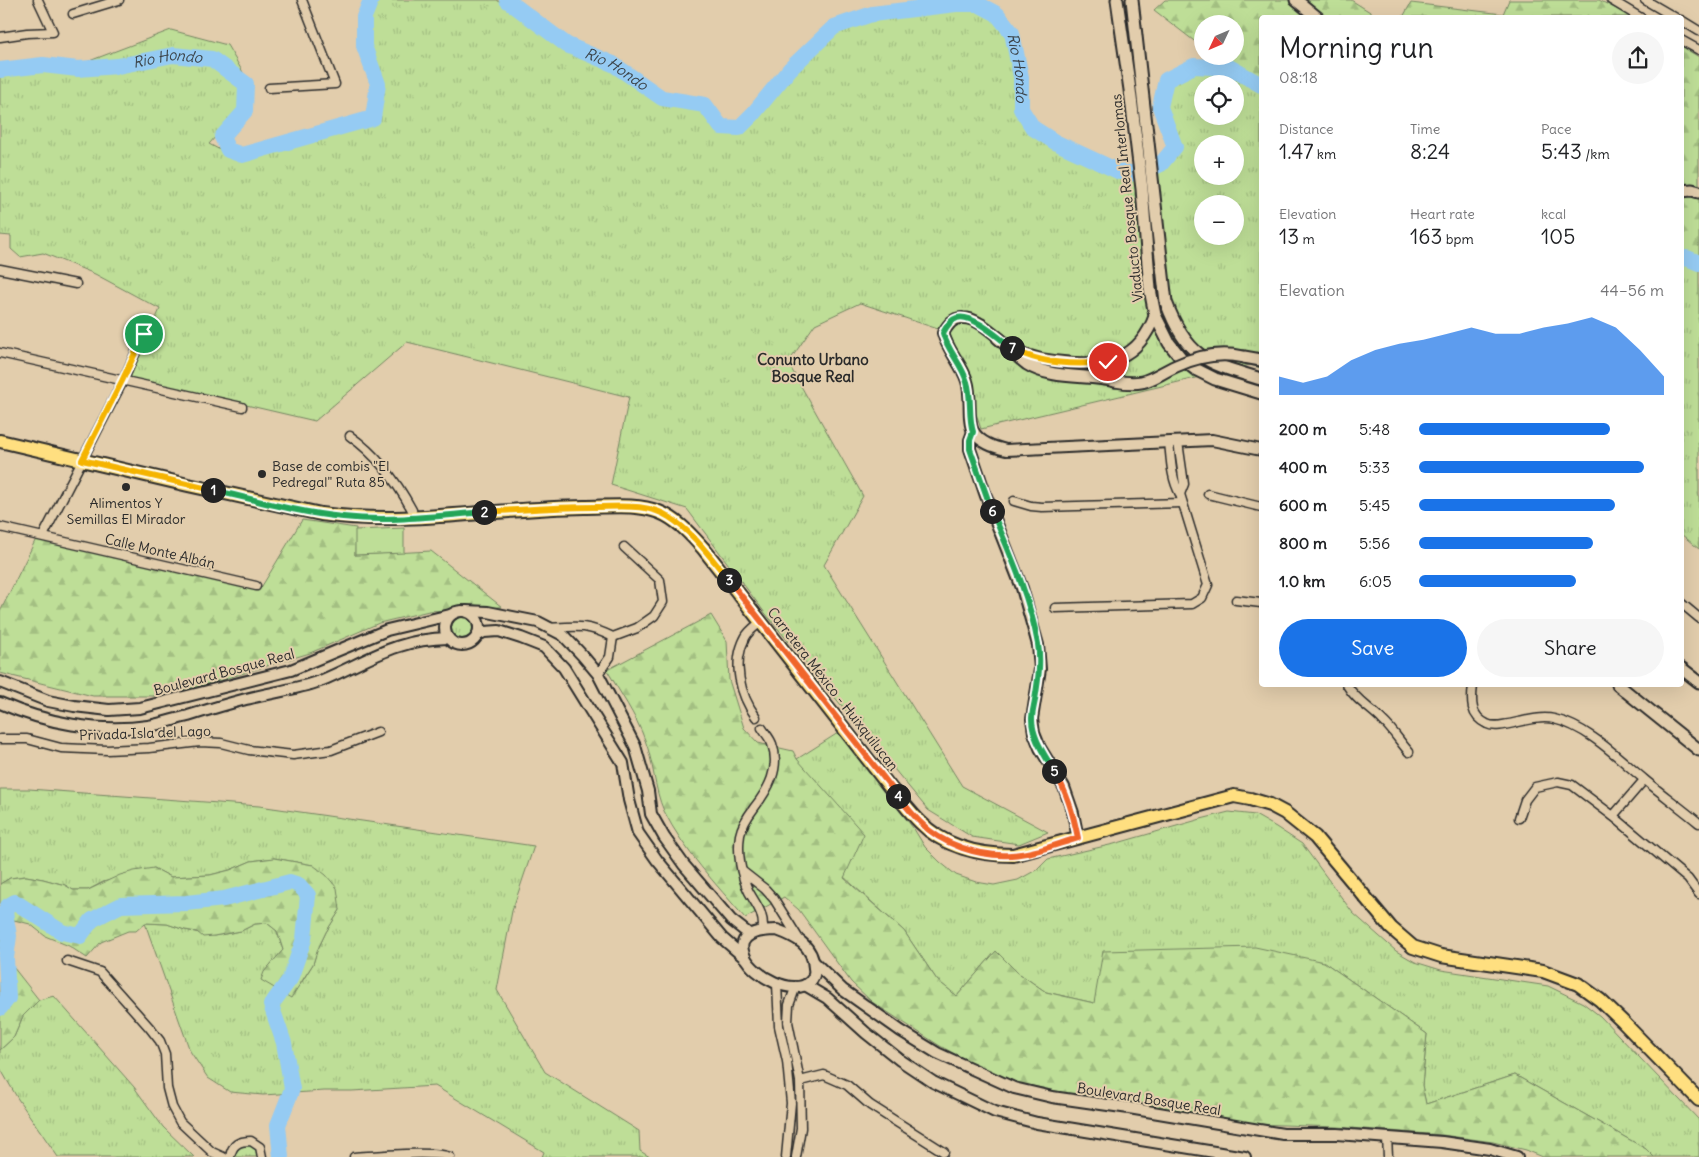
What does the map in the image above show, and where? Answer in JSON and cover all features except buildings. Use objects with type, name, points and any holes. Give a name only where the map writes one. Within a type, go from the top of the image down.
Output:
[{"type":"main road","name":"Viaducto Bosque Real Interlomas","points":[[1117,0],[1140,169],[1150,289],[1155,315],[1169,343],[1181,358],[1195,369],[1215,379],[1259,392]]},
{"type":"main road","name":"Viaducto Bosque Real Interlomas","points":[[1132,0],[1166,302],[1181,336],[1199,356],[1221,367],[1259,378]]},
{"type":"main road","points":[[1296,0],[1314,15]]},
{"type":"main road","points":[[1684,191],[1699,192]]},
{"type":"main road","points":[[998,338],[1028,364],[1049,372],[1079,377],[1099,377],[1128,383],[1144,382],[1176,366],[1214,354],[1227,354],[1259,360]]},
{"type":"main road","name":"Carretera México - Huixquilucan","points":[[0,441],[308,511],[343,517],[414,517],[551,508],[630,507],[646,508],[668,516],[688,532],[703,548],[892,790],[921,824],[953,844],[992,855],[1013,855],[1046,848],[1234,796],[1250,799],[1285,814],[1315,838],[1391,928],[1413,947],[1441,956],[1543,971],[1578,984],[1600,1000],[1623,1022],[1699,1100]]},
{"type":"main road","points":[[1684,670],[1699,682]]},
{"type":"main road","points":[[1620,687],[1699,750]]},
{"type":"street","points":[[0,37],[53,32],[38,0]]},
{"type":"street","points":[[73,14],[119,0]]},
{"type":"street","points":[[269,88],[336,84],[302,0]]},
{"type":"street","points":[[1611,0],[1637,15]]},
{"type":"street","points":[[1645,0],[1671,15]]},
{"type":"street","points":[[1684,22],[1699,31]]},
{"type":"street","points":[[1684,42],[1699,50]]},
{"type":"street","points":[[0,269],[76,284]]},
{"type":"street","points":[[1155,315],[1150,330],[1141,343],[1126,354],[1108,362],[1080,364],[1032,358],[1015,350],[976,322],[966,318],[957,318],[951,322],[943,333],[967,381],[970,393],[973,432],[987,444],[1006,450],[1212,440],[1259,450]]},
{"type":"street","points":[[43,536],[144,334]]},
{"type":"street","points":[[0,353],[242,407]]},
{"type":"street","points":[[973,432],[970,440],[970,449],[1022,588],[1038,645],[1040,669],[1032,719],[1034,733],[1040,748],[1064,787],[1073,813],[1078,838]]},
{"type":"street","points":[[350,436],[366,448],[401,488],[412,510]]},
{"type":"street","points":[[1055,608],[1192,604],[1202,598],[1208,585],[1172,471],[1174,442]]},
{"type":"street","points":[[1208,494],[1259,507]]},
{"type":"street","points":[[1014,501],[1031,506],[1182,503]]},
{"type":"street","name":"Calle Monte Albán","points":[[0,526],[256,586]]},
{"type":"street","points":[[549,628],[584,626],[599,630],[613,637],[637,628],[654,616],[663,602],[660,580],[624,547]]},
{"type":"street","points":[[1236,600],[1259,603]]},
{"type":"street","points":[[1684,606],[1699,618]]},
{"type":"street","points":[[466,610],[478,620],[480,627],[478,635],[474,641],[467,644],[453,643],[448,638],[445,627],[450,616],[458,611],[466,610],[488,612],[512,616],[538,622],[563,635],[598,674],[635,746],[648,791],[651,814],[664,837],[684,865],[731,920],[749,934]]},
{"type":"street","name":"Boulevard Bosque Real","points":[[0,682],[48,701],[74,706],[109,710],[140,708],[291,670],[388,630],[450,616]]},
{"type":"street","points":[[756,717],[743,694],[739,677],[739,660],[744,639],[762,622]]},
{"type":"street","points":[[478,635],[499,631],[520,638],[544,648],[564,668],[623,763],[629,800],[638,833],[657,860],[722,938],[745,958],[758,974],[777,984],[800,985],[811,981],[815,974],[814,962],[807,946],[799,940],[777,930],[763,930],[749,934],[744,940],[742,950],[745,958]]},
{"type":"street","points":[[598,674],[610,657],[613,637]]},
{"type":"street","points":[[0,703],[21,712],[56,722],[116,728],[148,726],[317,682],[394,647],[427,638],[448,638]]},
{"type":"street","points":[[1347,687],[1365,706],[1383,720],[1409,752]]},
{"type":"street","points":[[1474,687],[1471,704],[1476,717],[1486,724],[1496,728],[1530,718],[1553,718],[1572,726],[1594,739],[1699,823]]},
{"type":"street","points":[[762,728],[772,744],[776,761],[774,773],[768,787],[747,818],[740,835],[742,871],[748,890],[764,919],[763,930]]},
{"type":"street","name":"Privada Isla del Lago","points":[[0,739],[27,739],[61,748],[106,750],[149,748],[200,742],[293,755],[331,750],[378,732]]},
{"type":"street","points":[[1613,816],[1644,780]]},
{"type":"street","points":[[1519,818],[1525,800],[1536,787],[1558,782],[1572,784],[1688,879],[1699,894]]},
{"type":"street","points":[[742,871],[765,889],[774,899],[799,940]]},
{"type":"street","points":[[67,961],[100,972],[149,1027],[160,1041],[165,1054],[167,1088],[172,1107],[180,1122],[212,1152],[223,1157]]},
{"type":"street","name":"Boulevard Bosque Real","points":[[814,962],[842,990],[901,1031],[938,1053],[1014,1088],[1052,1098],[1129,1108],[1283,1134],[1336,1134],[1442,1142],[1490,1149],[1516,1157]]},
{"type":"street","points":[[777,984],[779,1026],[787,1061],[791,1103],[786,1157]]},
{"type":"street","points":[[796,1157],[801,1128],[800,1081],[788,1022],[789,1005],[800,985]]},
{"type":"street","points":[[800,985],[827,998],[866,1033],[917,1071],[963,1098],[995,1112],[1037,1123],[1245,1157]]},
{"type":"street","points":[[800,1081],[824,1075],[848,1085],[870,1105],[944,1152]]},
{"type":"street","points":[[1387,1137],[1388,1157]]},
{"type":"street","points":[[230,1157],[232,1149],[240,1141],[251,1141],[260,1147],[262,1157]]},
{"type":"street","points":[[354,1157],[446,1155],[450,1157]]},
{"type":"green space","points":[[377,0],[497,0],[564,49],[611,69],[660,103],[702,110],[718,133],[741,133],[757,118],[794,72],[836,32],[873,19],[956,9],[977,9],[993,18],[1007,36],[1015,78],[1016,111],[1029,132],[1052,147],[1118,177],[1139,180],[1164,169],[1180,148],[1166,106],[1171,83],[1194,71],[1230,73],[1233,75],[1194,75],[1194,125],[1244,125],[1244,82],[1259,91],[1259,367],[1250,365],[981,429],[950,333],[860,303],[815,324],[788,363],[863,496],[824,565],[962,786],[1048,832],[1019,844],[972,837],[928,810],[765,613],[687,509],[611,485],[629,397],[407,342],[315,421],[130,378],[160,309],[95,274],[43,253],[20,257],[11,249],[11,236],[0,235],[0,76],[84,63],[171,30],[227,45],[244,74],[240,109],[209,144],[241,161],[378,122],[384,84],[369,45],[370,18]]},
{"type":"green space","points":[[1165,0],[1351,0],[1375,15],[1259,15],[1259,90],[1244,79],[1244,75],[1239,75],[1226,65],[1244,65],[1244,15],[1194,15],[1194,41],[1154,10]]},
{"type":"green space","points":[[1509,0],[1599,0],[1628,15],[1404,15],[1411,3],[1503,14]]},
{"type":"green space","points":[[1684,48],[1699,57],[1699,269],[1684,264]]},
{"type":"green space","points":[[1684,264],[1699,269],[1699,549],[1684,536]]},
{"type":"green space","points":[[302,520],[356,528],[355,555],[431,551],[502,607],[429,611],[379,623],[310,653],[168,696],[93,696],[0,673],[0,612],[36,539],[259,591]]},
{"type":"green space","points":[[404,528],[404,553],[355,555],[355,530]]},
{"type":"green space","points":[[462,615],[471,619],[475,628],[471,637],[462,641],[453,637],[449,628],[453,619]]},
{"type":"green space","points":[[711,615],[727,641],[729,680],[744,728],[758,743],[793,751],[797,759],[864,834],[844,878],[904,931],[937,980],[957,996],[996,951],[1017,972],[1046,992],[1094,1003],[1103,951],[1255,947],[1324,962],[1427,1034],[1422,1085],[1426,1104],[1515,1075],[1646,1149],[1654,1157],[1543,1157],[1526,1150],[1493,1142],[1442,1135],[1337,1127],[1256,1124],[1085,1097],[1018,1083],[976,1065],[940,1046],[872,1002],[851,982],[799,910],[784,897],[745,918],[681,840],[664,811],[658,794],[648,749],[641,731],[607,670]]},
{"type":"green space","points":[[838,733],[914,829],[925,847],[956,875],[976,882],[994,885],[1018,880],[1038,869],[1048,859],[1114,844],[1229,812],[1255,815],[1302,844],[1353,913],[1396,951],[1415,962],[1441,970],[1548,986],[1583,1003],[1600,1016],[1699,1120],[1699,1157],[1654,1157],[1646,1149],[1515,1075],[1426,1104],[1422,1086],[1427,1034],[1324,962],[1094,1003],[1046,992],[1017,972],[996,951],[957,996],[937,980],[904,931],[844,877],[797,759]]},
{"type":"green space","points":[[0,789],[29,789],[259,806],[534,846],[512,911],[497,990],[545,1072],[639,1131],[640,1151],[650,1157],[542,1157],[544,1152],[435,1086],[263,1095],[230,1092],[208,1078],[190,1051],[145,923],[167,924],[214,936],[241,931],[255,924],[267,923],[277,931],[283,950],[264,972],[300,985],[313,964],[326,932],[340,910],[313,865],[274,858],[251,861],[230,870],[210,875],[171,877],[154,868],[103,882],[88,890],[73,890],[65,885],[26,876],[10,878],[0,884]]},
{"type":"green space","points":[[274,858],[313,865],[326,875],[337,888],[340,910],[326,932],[313,964],[291,998],[261,980],[264,972],[283,950],[277,931],[267,923],[255,924],[241,931],[203,937],[197,932],[167,924],[145,923],[136,931],[128,931],[101,942],[87,958],[69,946],[45,936],[30,924],[14,920],[9,936],[6,958],[39,1000],[23,1016],[14,1037],[0,1050],[0,884],[10,878],[26,876],[65,885],[73,890],[88,890],[120,875],[134,871],[154,868],[171,877],[210,875],[230,870],[251,861]]},
{"type":"green space","points":[[54,996],[134,1087],[163,1127],[194,1157],[58,1157],[18,1099],[0,1068],[0,1050],[14,1037],[23,1016],[39,1000]]},
{"type":"green space","points":[[250,1144],[257,1149],[259,1157],[233,1157],[238,1147]]},
{"type":"waterway","name":"Rio Hondo","points":[[0,70],[43,65],[78,69],[118,66],[173,55],[212,59],[246,84],[245,111],[222,137],[228,150],[242,155],[373,118],[378,84],[364,46],[364,17],[371,0]]},
{"type":"waterway","name":"Rio Hondo","points":[[507,0],[567,45],[613,64],[662,98],[705,105],[721,127],[739,128],[790,69],[834,27],[872,14],[956,4],[978,4],[997,14],[1012,33],[1021,77],[1021,109],[1033,128],[1055,142],[1120,172],[1139,174],[1161,164],[1175,147],[1160,107],[1166,80],[1194,66],[1231,68],[1259,84]]},
{"type":"waterway","name":"Rio Hondo","points":[[1684,258],[1699,263]]},
{"type":"waterway","points":[[0,1008],[8,998],[6,958],[9,936],[5,912],[8,906],[15,902],[62,932],[80,936],[92,920],[121,905],[186,903],[224,899],[290,882],[299,885],[308,895],[304,939],[290,979],[271,1005],[284,1043],[292,1089],[278,1125],[281,1157]]},
{"type":"place","name":"Base de combis \"El Pedregal\" Ruta 85","points":[[262,474]]},
{"type":"place","name":"Alimentos Y Semillas El Mirador","points":[[126,487]]},
{"type":"district","name":"Conunto Urbano Bosque Real","points":[[813,368]]},
{"type":"route","points":[[144,334],[82,460],[188,485],[321,514],[343,517],[414,517],[551,508],[630,507],[646,508],[668,516],[688,532],[703,548],[892,790],[921,824],[953,844],[992,855],[1013,855],[1046,848],[1078,838],[1073,813],[1064,787],[1040,748],[1034,733],[1032,719],[1040,669],[1038,645],[1022,588],[970,449],[970,440],[973,432],[970,393],[967,381],[943,333],[951,322],[957,318],[966,318],[987,329],[1015,350],[1032,358],[1080,364],[1108,362]]}]
